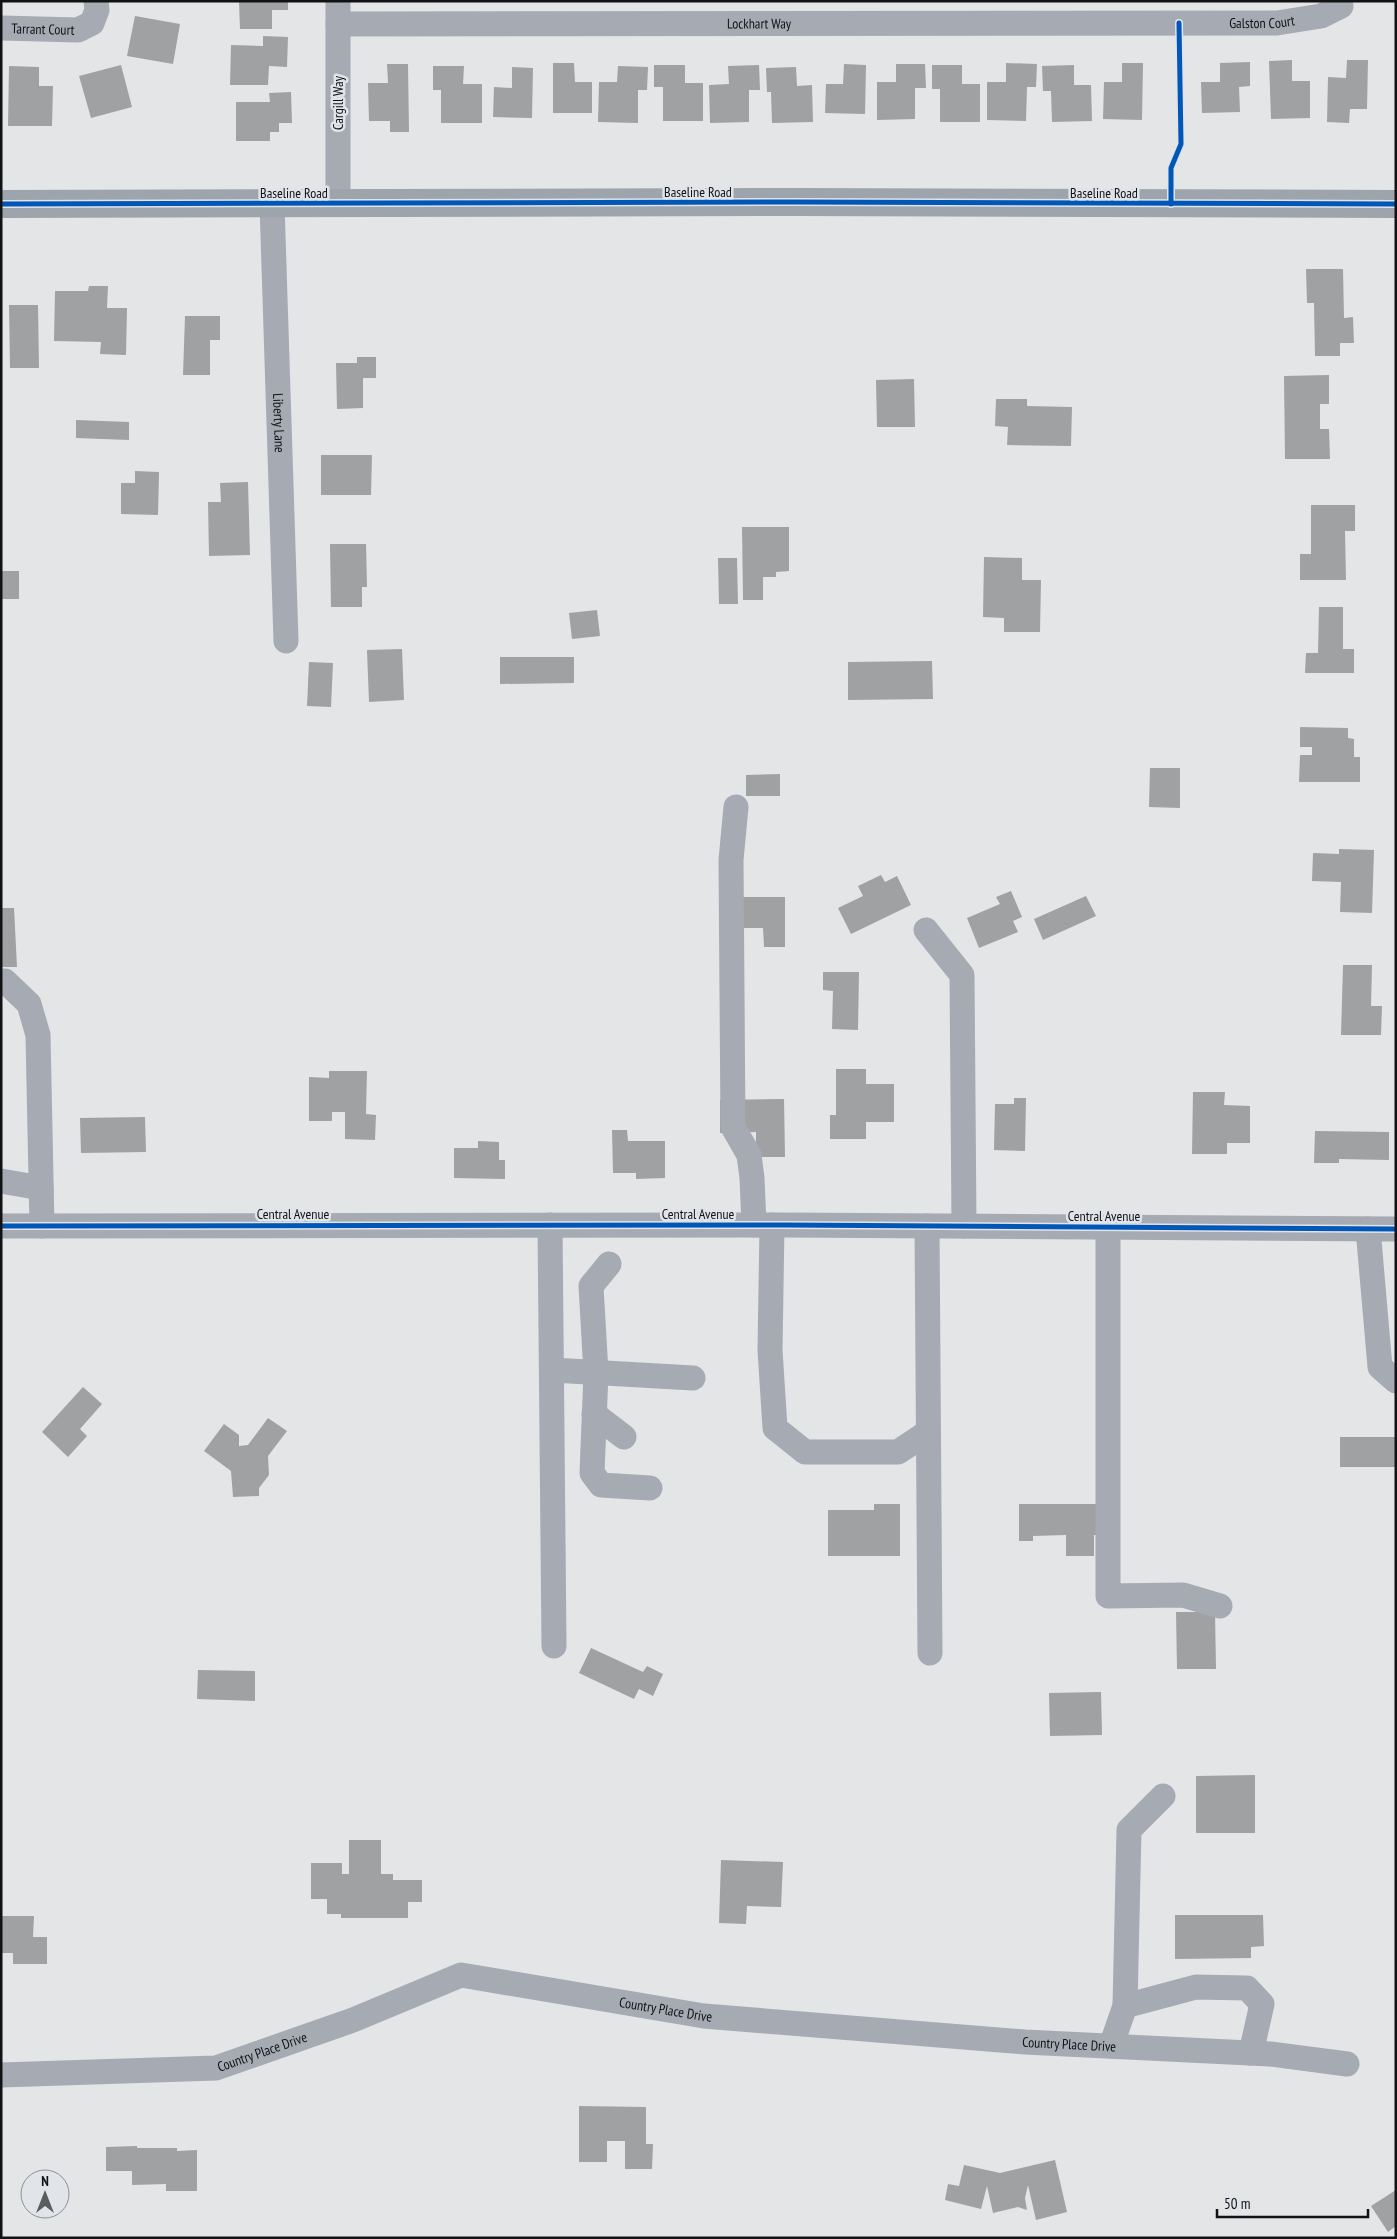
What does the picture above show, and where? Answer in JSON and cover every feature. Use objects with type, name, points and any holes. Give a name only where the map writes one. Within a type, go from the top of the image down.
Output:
[{"type":"main road","name":"Baseline Road","points":[[1,204],[1396,204]]},
{"type":"street","name":"Tarrant Court","points":[[1,28],[78,30],[92,23],[97,10],[96,1]]},
{"type":"street","name":"Galston Court","points":[[1179,12],[1278,23],[1321,16],[1341,6]]},
{"type":"street","name":"Lockhart Way","points":[[338,13],[1179,12]]},
{"type":"street","name":"Cargill Way","points":[[338,13],[338,204]]},
{"type":"street","name":"Liberty Lane","points":[[272,204],[286,641]]},
{"type":"street","points":[[736,807],[731,860],[733,1127],[748,1155],[763,1225],[775,1428],[805,1452],[898,1452],[928,1432]]},
{"type":"street","points":[[926,930],[962,975],[964,1226]]},
{"type":"street","points":[[1,980],[5,981],[29,1004],[38,1036],[42,1226]]},
{"type":"street","points":[[1,1181],[41,1188]]},
{"type":"street","points":[[550,1225],[554,1646]]},
{"type":"street","name":"Central Avenue","points":[[1,1226],[763,1225],[1396,1229]]},
{"type":"street","points":[[927,1226],[930,1653]]},
{"type":"street","points":[[1108,1227],[1108,1596],[1183,1595],[1220,1606]]},
{"type":"street","points":[[1368,1229],[1380,1367],[1396,1380]]},
{"type":"street","points":[[609,1264],[591,1286],[596,1372],[592,1474],[601,1485],[650,1488]]},
{"type":"street","points":[[552,1370],[693,1378]]},
{"type":"street","points":[[594,1414],[624,1437]]},
{"type":"street","points":[[1111,2046],[1125,2006],[1129,1830],[1163,1796]]},
{"type":"street","name":"Country Place Drive","points":[[1,2075],[216,2068],[353,2020],[461,1975],[704,2016],[1025,2042],[1251,2053],[1347,2064]]},
{"type":"street","points":[[1125,2006],[1196,1987],[1248,1988],[1262,2004],[1251,2053]]},
{"type":"building","points":[[239,1],[288,1],[288,10],[272,10],[272,29],[240,29]]},
{"type":"building","points":[[135,16],[180,24],[173,64],[127,56]]},
{"type":"building","points":[[263,36],[288,37],[287,67],[269,66],[268,85],[230,85],[231,45],[263,46]]},
{"type":"building","points":[[1292,60],[1292,81],[1310,81],[1310,118],[1271,119],[1269,61]]},
{"type":"building","points":[[1347,60],[1368,60],[1367,109],[1350,109],[1349,123],[1327,122],[1328,77],[1346,78]]},
{"type":"building","points":[[1250,62],[1250,86],[1239,87],[1240,112],[1202,113],[1201,82],[1220,82],[1220,63]]},
{"type":"building","points":[[553,63],[574,63],[575,82],[592,82],[592,113],[553,113]]},
{"type":"building","points":[[1006,63],[1037,64],[1036,87],[1027,87],[1026,121],[987,120],[987,82],[1006,82]]},
{"type":"building","points":[[1122,63],[1143,63],[1142,120],[1103,119],[1104,82],[1122,82]]},
{"type":"building","points":[[387,64],[408,64],[409,132],[390,132],[390,121],[369,121],[368,83],[388,83]]},
{"type":"building","points":[[844,64],[866,65],[865,114],[825,113],[826,84],[843,84]]},
{"type":"building","points":[[896,64],[925,64],[926,88],[915,88],[915,119],[877,120],[877,82],[896,82]]},
{"type":"building","points":[[121,65],[132,107],[91,118],[79,76]]},
{"type":"building","points":[[654,65],[685,65],[685,83],[703,83],[703,121],[663,121],[663,87],[654,87]]},
{"type":"building","points":[[759,65],[760,90],[749,90],[749,122],[710,123],[709,85],[729,84],[728,66]]},
{"type":"building","points":[[932,65],[962,65],[962,84],[980,84],[980,122],[940,122],[940,89],[932,89]]},
{"type":"building","points":[[1074,65],[1074,85],[1091,85],[1092,121],[1052,122],[1051,91],[1043,91],[1042,66]]},
{"type":"building","points":[[9,66],[39,67],[39,86],[53,86],[52,126],[8,126]]},
{"type":"building","points":[[433,66],[464,66],[463,84],[482,84],[482,123],[441,123],[441,90],[433,90]]},
{"type":"building","points":[[618,66],[648,67],[647,90],[638,90],[638,123],[598,122],[599,82],[617,82]]},
{"type":"building","points":[[512,67],[533,68],[532,118],[493,117],[494,87],[512,88]]},
{"type":"building","points":[[796,67],[797,86],[812,85],[813,122],[772,123],[771,92],[767,92],[766,68]]},
{"type":"building","points":[[291,92],[292,123],[279,123],[279,132],[270,132],[270,141],[236,141],[236,102],[270,102],[269,93]]},
{"type":"building","points":[[1306,269],[1343,269],[1344,318],[1353,317],[1354,343],[1340,343],[1340,356],[1315,356],[1314,303],[1307,303]]},
{"type":"building","points":[[89,286],[108,286],[107,308],[127,308],[126,355],[100,354],[101,342],[54,341],[55,291],[88,291]]},
{"type":"building","points":[[9,305],[38,305],[39,368],[10,368]]},
{"type":"building","points":[[185,316],[220,316],[220,340],[210,340],[210,375],[183,375]]},
{"type":"building","points":[[357,357],[376,357],[376,378],[363,378],[363,408],[337,409],[336,363],[357,363]]},
{"type":"building","points":[[1329,375],[1329,404],[1320,404],[1320,429],[1329,429],[1330,459],[1285,459],[1284,376]]},
{"type":"building","points":[[914,379],[915,427],[877,427],[876,380]]},
{"type":"building","points":[[996,399],[1027,399],[1027,406],[1072,407],[1071,446],[1007,445],[1008,427],[995,426]]},
{"type":"building","points":[[76,420],[129,422],[129,440],[76,438]]},
{"type":"building","points":[[321,455],[372,455],[371,495],[321,495]]},
{"type":"building","points":[[135,471],[159,472],[158,515],[121,514],[121,483],[135,483]]},
{"type":"building","points":[[248,482],[250,555],[209,556],[208,502],[221,502],[220,483]]},
{"type":"building","points":[[1311,505],[1355,505],[1355,531],[1345,531],[1346,580],[1300,580],[1300,554],[1311,554]]},
{"type":"building","points":[[742,527],[789,527],[789,571],[776,572],[776,577],[763,577],[763,600],[743,600]]},
{"type":"building","points":[[330,544],[366,544],[367,587],[362,587],[362,607],[331,607]]},
{"type":"building","points":[[984,557],[1022,558],[1022,580],[1041,580],[1040,632],[1004,632],[1004,618],[983,617]]},
{"type":"building","points":[[718,558],[737,558],[738,604],[719,604]]},
{"type":"building","points":[[1,571],[19,571],[19,599],[1,599]]},
{"type":"building","points":[[1319,607],[1343,607],[1343,649],[1354,649],[1354,673],[1305,673],[1306,653],[1318,653]]},
{"type":"building","points":[[597,610],[600,636],[572,639],[569,613]]},
{"type":"building","points":[[402,649],[404,700],[369,702],[367,650]]},
{"type":"building","points":[[500,657],[574,657],[574,683],[500,684]]},
{"type":"building","points":[[932,661],[933,699],[848,700],[848,662]]},
{"type":"building","points":[[309,662],[333,663],[331,707],[307,706]]},
{"type":"building","points":[[1300,727],[1348,728],[1348,738],[1354,739],[1354,757],[1360,757],[1360,782],[1299,782],[1300,755],[1312,755],[1312,747],[1300,747]]},
{"type":"building","points":[[1150,768],[1180,768],[1180,808],[1149,807]]},
{"type":"building","points":[[780,774],[780,796],[746,796],[746,775]]},
{"type":"building","points":[[1339,849],[1374,850],[1372,913],[1340,912],[1341,882],[1312,881],[1313,853],[1339,854]]},
{"type":"building","points":[[881,875],[885,882],[897,876],[911,905],[851,934],[838,908],[863,896],[858,886]]},
{"type":"building","points":[[1011,891],[1022,917],[1013,921],[1018,932],[979,948],[967,918],[1000,904],[996,897]]},
{"type":"building","points":[[1086,896],[1096,916],[1043,940],[1034,919]]},
{"type":"building","points":[[740,897],[785,897],[785,947],[764,947],[763,928],[740,928]]},
{"type":"building","points":[[1,908],[14,908],[17,967],[1,967]]},
{"type":"building","points":[[1343,965],[1372,965],[1371,1006],[1382,1006],[1381,1035],[1341,1035]]},
{"type":"building","points":[[823,972],[859,972],[858,1030],[832,1029],[833,991],[823,990]]},
{"type":"building","points":[[836,1069],[866,1069],[866,1084],[894,1084],[894,1122],[866,1122],[866,1139],[830,1139],[830,1115],[836,1115]]},
{"type":"building","points":[[329,1071],[367,1071],[366,1114],[376,1115],[375,1140],[345,1139],[345,1112],[332,1112],[332,1121],[309,1121],[309,1077],[329,1078]]},
{"type":"building","points":[[1193,1092],[1225,1092],[1224,1105],[1250,1106],[1250,1143],[1227,1143],[1227,1154],[1192,1154]]},
{"type":"building","points":[[1014,1098],[1026,1098],[1025,1151],[994,1150],[995,1104],[1014,1104]]},
{"type":"building","points":[[784,1099],[785,1157],[756,1157],[756,1132],[720,1133],[720,1100]]},
{"type":"building","points":[[145,1117],[146,1152],[81,1153],[80,1118]]},
{"type":"building","points":[[612,1130],[627,1130],[628,1141],[665,1141],[665,1178],[636,1179],[636,1173],[613,1173]]},
{"type":"building","points":[[1315,1131],[1389,1132],[1389,1160],[1339,1159],[1339,1163],[1314,1163]]},
{"type":"building","points":[[478,1141],[499,1142],[499,1160],[505,1160],[505,1179],[454,1178],[454,1148],[478,1148]]},
{"type":"building","points":[[83,1387],[102,1404],[80,1429],[87,1436],[68,1457],[42,1432]]},
{"type":"building","points":[[268,1418],[287,1431],[268,1456],[269,1475],[259,1488],[259,1496],[233,1497],[231,1471],[204,1451],[224,1424],[239,1435],[239,1446],[248,1445]]},
{"type":"building","points":[[1340,1437],[1396,1437],[1396,1467],[1340,1467]]},
{"type":"building","points":[[874,1504],[900,1504],[900,1556],[828,1556],[828,1510],[874,1510]]},
{"type":"building","points":[[1019,1504],[1102,1504],[1102,1535],[1094,1535],[1094,1556],[1066,1556],[1066,1535],[1033,1536],[1033,1541],[1019,1541]]},
{"type":"building","points":[[1176,1612],[1215,1612],[1216,1669],[1177,1669]]},
{"type":"building","points":[[591,1648],[643,1672],[647,1666],[663,1674],[653,1696],[639,1689],[634,1699],[579,1673]]},
{"type":"building","points":[[198,1670],[255,1671],[255,1701],[197,1699]]},
{"type":"building","points":[[1101,1692],[1102,1735],[1050,1736],[1049,1693]]},
{"type":"building","points":[[1255,1775],[1255,1833],[1196,1833],[1196,1776]]},
{"type":"building","points":[[349,1840],[381,1840],[381,1874],[393,1874],[393,1880],[422,1880],[422,1902],[408,1902],[408,1918],[341,1918],[341,1914],[327,1914],[327,1899],[311,1899],[311,1863],[342,1863],[342,1874],[349,1874]]},
{"type":"building","points":[[721,1860],[783,1862],[781,1907],[747,1906],[746,1924],[719,1923]]},
{"type":"building","points":[[1175,1915],[1263,1915],[1264,1946],[1251,1947],[1251,1958],[1175,1959]]},
{"type":"building","points":[[1,1916],[34,1916],[33,1937],[47,1937],[47,1964],[13,1964],[13,1953],[1,1953]]},
{"type":"building","points":[[579,2106],[646,2107],[646,2144],[653,2144],[652,2169],[625,2169],[625,2141],[607,2141],[607,2162],[579,2162]]},
{"type":"building","points":[[137,2146],[137,2148],[177,2148],[177,2151],[197,2150],[197,2191],[166,2191],[166,2184],[132,2185],[132,2171],[106,2171],[106,2147]]},
{"type":"building","points":[[1055,2160],[1067,2212],[1036,2220],[1028,2185],[1025,2198],[1027,2210],[1018,2207],[993,2213],[987,2186],[981,2209],[945,2200],[948,2184],[959,2186],[964,2165],[1000,2173]]},
{"type":"building","points":[[1396,2190],[1396,2226],[1388,2232],[1371,2206]]},
{"type":"cycle path","points":[[1171,204],[1171,168],[1181,144],[1179,23]]},
{"type":"cycle path","points":[[1,204],[796,202],[1396,204]]},
{"type":"cycle path","points":[[1,1226],[786,1225],[1396,1229]]}]
